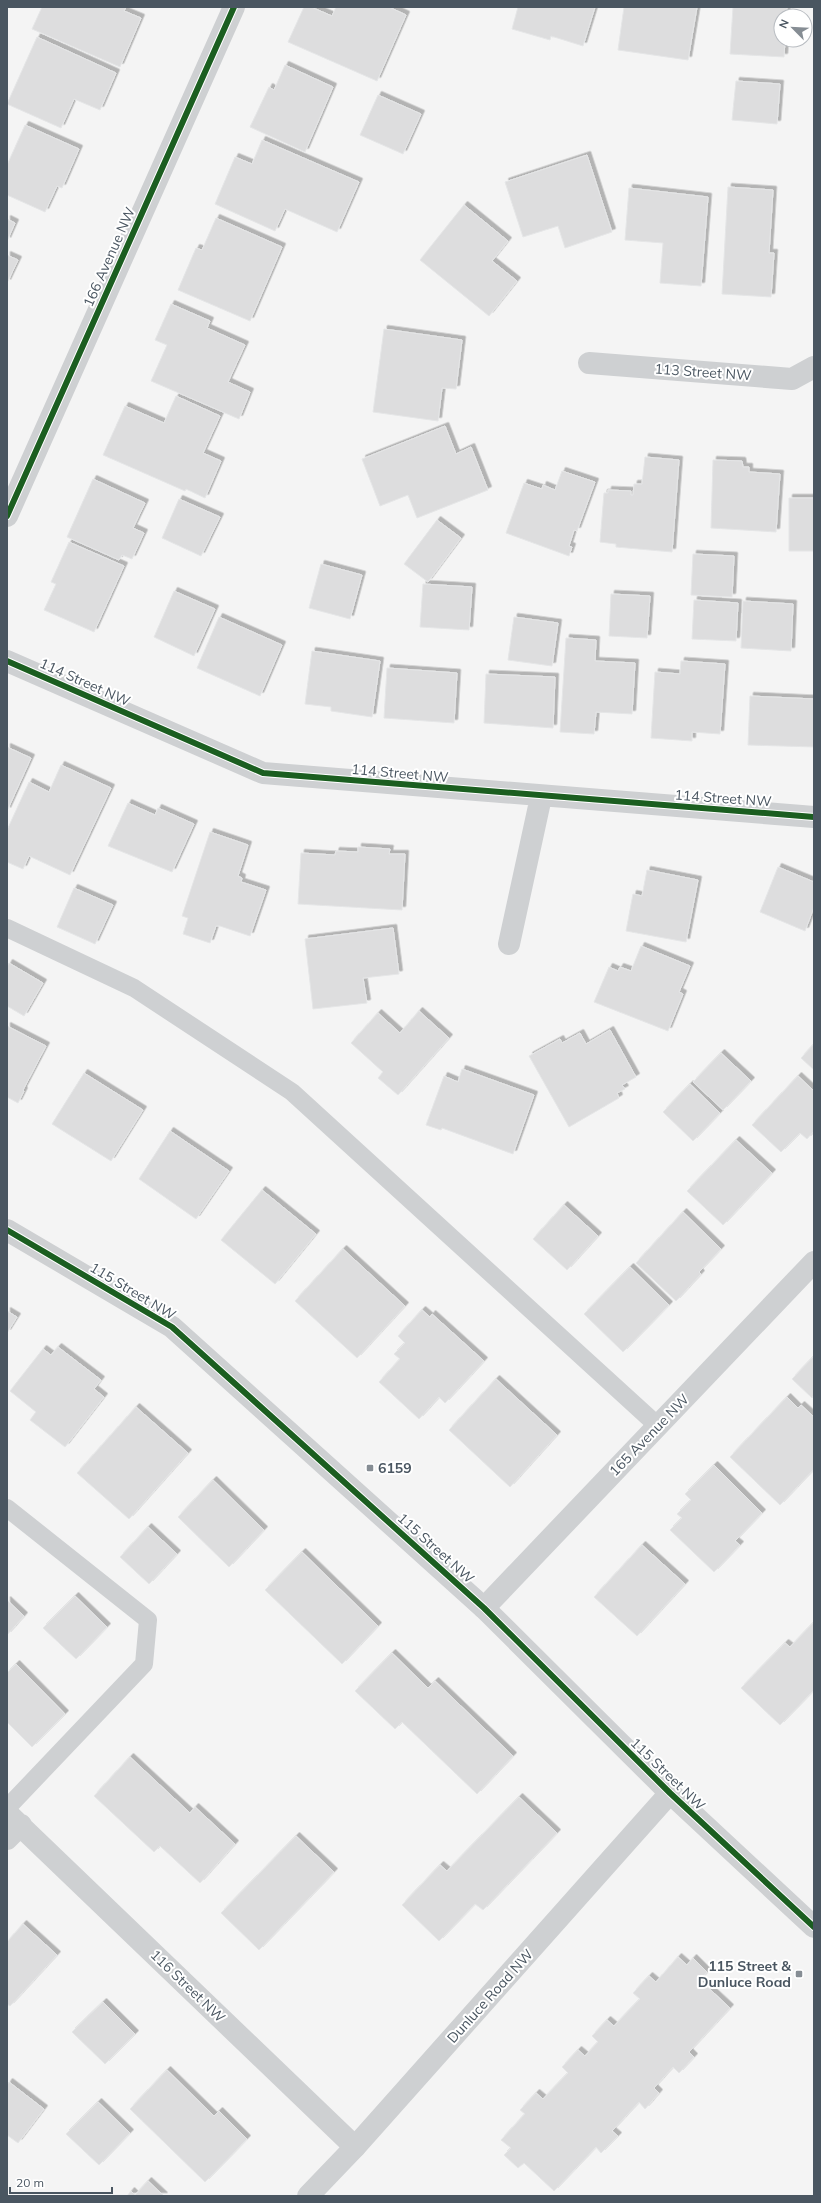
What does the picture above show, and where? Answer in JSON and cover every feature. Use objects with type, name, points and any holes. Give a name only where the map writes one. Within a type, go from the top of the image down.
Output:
[{"type":"street","name":"166 Avenue NW","points":[[7,516],[234,7]]},
{"type":"street","name":"113 Street NW","points":[[589,363],[792,379],[814,367]]},
{"type":"street","name":"114 Street NW","points":[[7,660],[263,773],[814,817]]},
{"type":"street","points":[[509,944],[541,796]]},
{"type":"street","name":"115 Street NW","points":[[7,1230],[172,1327],[484,1608],[670,1793],[814,1927]]},
{"type":"street","name":"165 Avenue NW","points":[[484,1608],[814,1262]]},
{"type":"street","name":"Dunluce Road NW","points":[[308,2196],[355,2147],[670,1793]]},
{"type":"street","name":"116 Street NW","points":[[12,1826],[355,2147]]},
{"type":"lane","points":[[7,928],[134,988],[292,1092],[658,1426]]},
{"type":"lane","points":[[7,1508],[148,1620],[144,1664],[7,1808]]},
{"type":"building","points":[[42,7],[126,7],[124,11],[141,18],[120,67],[32,29]]},
{"type":"building","points":[[304,7],[311,7],[332,16],[336,7],[389,7],[406,15],[377,81],[288,42]]},
{"type":"building","points":[[518,7],[595,7],[583,46],[551,36],[550,40],[512,29]]},
{"type":"building","points":[[624,7],[697,7],[688,60],[618,50]]},
{"type":"building","points":[[733,7],[787,7],[773,8],[773,48],[785,48],[784,57],[730,54]]},
{"type":"building","points":[[37,37],[116,73],[100,110],[74,99],[61,128],[7,104]]},
{"type":"building","points":[[285,65],[333,87],[305,152],[250,127],[269,87],[274,90]]},
{"type":"building","points":[[736,81],[780,84],[777,124],[732,120]]},
{"type":"building","points":[[378,95],[421,114],[403,154],[360,135]]},
{"type":"building","points":[[25,125],[79,149],[62,188],[57,186],[45,212],[7,195],[7,165]]},
{"type":"building","points":[[262,140],[359,182],[337,232],[285,209],[275,231],[215,204],[235,157],[252,164]]},
{"type":"building","points":[[587,155],[612,232],[565,248],[558,226],[523,237],[505,182]]},
{"type":"building","points":[[728,187],[773,190],[769,253],[774,253],[771,297],[722,294]]},
{"type":"building","points":[[629,188],[708,197],[701,286],[660,283],[663,243],[625,240]]},
{"type":"building","points":[[464,205],[508,241],[492,261],[517,281],[489,316],[420,260]]},
{"type":"building","points":[[216,218],[282,247],[250,321],[178,290],[196,248],[202,250]]},
{"type":"building","points":[[7,219],[15,223],[7,241]]},
{"type":"building","points":[[7,255],[18,260],[7,283]]},
{"type":"building","points":[[171,304],[210,321],[207,328],[245,345],[228,382],[250,392],[239,419],[151,381],[167,345],[155,340]]},
{"type":"building","points":[[384,329],[462,340],[456,389],[442,388],[438,421],[373,412]]},
{"type":"building","points":[[176,396],[220,416],[203,453],[221,461],[205,498],[186,489],[185,491],[103,455],[125,406],[164,423]]},
{"type":"building","points":[[445,426],[456,454],[471,447],[488,490],[417,518],[408,495],[380,506],[362,459]]},
{"type":"building","points":[[645,457],[679,460],[672,552],[616,547],[616,544],[600,542],[604,493],[608,493],[608,490],[631,491],[631,495],[633,495],[634,484],[642,484]]},
{"type":"building","points":[[713,460],[742,461],[743,467],[749,467],[749,472],[780,474],[776,532],[711,528]]},
{"type":"building","points":[[562,471],[595,482],[577,531],[574,530],[569,546],[572,547],[569,556],[506,533],[524,483],[542,489],[543,485],[555,490]]},
{"type":"building","points":[[93,479],[145,503],[133,528],[144,533],[132,559],[122,555],[119,560],[67,537]]},
{"type":"building","points":[[789,498],[814,498],[814,551],[789,551]]},
{"type":"building","points":[[179,499],[220,517],[201,556],[162,538]]},
{"type":"building","points":[[437,520],[461,538],[428,582],[404,564]]},
{"type":"building","points":[[69,542],[124,566],[94,632],[44,610],[56,584],[51,582]]},
{"type":"building","points":[[693,554],[734,556],[732,597],[691,595]]},
{"type":"building","points":[[321,564],[362,575],[350,619],[309,608]]},
{"type":"building","points":[[423,584],[472,587],[469,630],[420,627]]},
{"type":"building","points":[[174,591],[215,609],[194,656],[154,637]]},
{"type":"building","points":[[611,594],[650,596],[647,638],[609,636]]},
{"type":"building","points":[[694,600],[738,603],[736,641],[692,639]]},
{"type":"building","points":[[743,601],[793,604],[791,651],[741,648]]},
{"type":"building","points":[[219,617],[282,645],[260,696],[197,668]]},
{"type":"building","points":[[514,617],[558,623],[552,666],[508,660]]},
{"type":"building","points":[[566,638],[596,640],[595,661],[635,663],[632,714],[596,712],[594,734],[560,732]]},
{"type":"building","points":[[312,651],[380,661],[372,717],[331,711],[331,707],[305,704]]},
{"type":"building","points":[[681,661],[725,664],[720,734],[692,732],[692,741],[651,738],[655,672],[680,674]]},
{"type":"building","points":[[387,668],[457,673],[454,723],[384,718]]},
{"type":"building","points":[[486,674],[555,677],[553,728],[484,723]]},
{"type":"building","points":[[750,696],[814,699],[814,747],[748,745]]},
{"type":"building","points":[[7,747],[31,758],[7,811]]},
{"type":"building","points":[[61,765],[111,788],[70,875],[29,856],[23,869],[7,862],[7,830],[29,782],[49,792]]},
{"type":"building","points":[[128,803],[155,815],[158,808],[194,824],[172,872],[108,846]]},
{"type":"building","points":[[210,832],[248,845],[238,876],[242,878],[241,882],[266,890],[250,936],[220,926],[216,926],[210,943],[183,934],[188,918],[182,916]]},
{"type":"building","points":[[358,847],[390,849],[389,854],[405,854],[402,910],[298,904],[301,853],[335,855],[336,851],[358,852]]},
{"type":"building","points":[[778,867],[814,882],[814,907],[805,931],[760,912]]},
{"type":"building","points":[[647,870],[698,880],[686,942],[626,931],[633,894],[642,896]]},
{"type":"building","points":[[74,888],[113,905],[95,944],[57,927]]},
{"type":"building","points":[[393,928],[399,974],[363,978],[367,1003],[313,1009],[305,939]]},
{"type":"building","points":[[641,946],[690,966],[679,992],[683,994],[668,1031],[594,1002],[609,967],[618,971],[620,967],[631,971]]},
{"type":"building","points":[[9,963],[43,983],[24,1016],[7,1006],[7,967]]},
{"type":"building","points":[[419,1011],[449,1038],[398,1095],[378,1078],[383,1072],[351,1043],[378,1013],[400,1033]]},
{"type":"building","points":[[7,1026],[46,1046],[23,1090],[24,1091],[18,1103],[7,1097]]},
{"type":"building","points":[[610,1030],[636,1077],[622,1085],[625,1089],[617,1093],[619,1098],[569,1127],[529,1056],[560,1039],[562,1043],[580,1033],[586,1044]]},
{"type":"building","points":[[814,1044],[814,1070],[801,1058]]},
{"type":"building","points":[[721,1053],[751,1081],[723,1110],[693,1082]]},
{"type":"building","points":[[462,1069],[534,1095],[513,1154],[442,1128],[441,1130],[426,1125],[444,1076],[458,1082]]},
{"type":"building","points":[[84,1073],[143,1110],[111,1161],[52,1124]]},
{"type":"building","points":[[798,1076],[814,1091],[814,1131],[807,1139],[800,1133],[781,1152],[752,1125]]},
{"type":"building","points":[[690,1084],[720,1113],[693,1141],[663,1112]]},
{"type":"building","points":[[170,1131],[229,1171],[196,1219],[139,1179]]},
{"type":"building","points":[[736,1140],[772,1173],[723,1225],[687,1191]]},
{"type":"building","points":[[262,1190],[316,1234],[275,1284],[221,1240]]},
{"type":"building","points":[[564,1205],[598,1236],[567,1270],[533,1239]]},
{"type":"building","points":[[683,1212],[721,1249],[699,1272],[701,1274],[676,1301],[636,1263]]},
{"type":"building","points":[[343,1249],[405,1306],[357,1358],[295,1301]]},
{"type":"building","points":[[630,1267],[669,1305],[623,1352],[584,1314]]},
{"type":"building","points":[[422,1310],[430,1317],[432,1314],[484,1361],[445,1403],[439,1397],[419,1419],[379,1382],[400,1359],[394,1354],[405,1343],[398,1336]]},
{"type":"building","points":[[7,1311],[17,1317],[7,1333]]},
{"type":"building","points":[[58,1347],[101,1380],[94,1389],[104,1397],[65,1447],[30,1420],[36,1412],[10,1391],[43,1349],[51,1355]]},
{"type":"building","points":[[814,1356],[814,1395],[812,1398],[792,1379]]},
{"type":"building","points":[[496,1379],[557,1435],[510,1487],[449,1430]]},
{"type":"building","points":[[787,1397],[798,1408],[801,1405],[814,1417],[814,1469],[780,1505],[730,1457]]},
{"type":"building","points":[[136,1407],[188,1453],[129,1519],[77,1473]]},
{"type":"building","points":[[714,1465],[762,1513],[735,1541],[740,1545],[714,1572],[670,1530],[682,1518],[677,1514],[691,1500],[685,1494]]},
{"type":"building","points":[[213,1480],[264,1530],[229,1567],[178,1517]]},
{"type":"building","points":[[148,1527],[177,1554],[149,1584],[120,1557]]},
{"type":"building","points":[[642,1545],[685,1584],[637,1636],[594,1597]]},
{"type":"building","points":[[302,1552],[378,1626],[342,1664],[265,1590]]},
{"type":"building","points":[[75,1596],[107,1627],[76,1659],[43,1628]]},
{"type":"building","points":[[7,1600],[24,1616],[7,1635]]},
{"type":"building","points":[[814,1622],[814,1690],[780,1725],[741,1688],[785,1643],[790,1647]]},
{"type":"building","points":[[392,1653],[428,1688],[435,1681],[513,1756],[477,1794],[402,1722],[395,1729],[355,1691]]},
{"type":"building","points":[[16,1664],[65,1714],[32,1747],[7,1722],[7,1673]]},
{"type":"building","points":[[130,1757],[190,1813],[195,1807],[235,1844],[200,1883],[160,1846],[154,1852],[94,1796]]},
{"type":"building","points":[[519,1797],[557,1833],[483,1910],[475,1904],[439,1941],[402,1905],[440,1865],[447,1871]]},
{"type":"building","points":[[296,1836],[334,1872],[259,1950],[221,1913]]},
{"type":"building","points":[[23,1924],[57,1955],[10,2006],[7,2004],[7,1942]]},
{"type":"building","points":[[678,1957],[687,1965],[693,1958],[707,1972],[700,1980],[730,2008],[689,2052],[694,2057],[679,2073],[673,2067],[654,2088],[659,2093],[645,2109],[639,2102],[612,2131],[618,2136],[601,2153],[596,2147],[554,2191],[524,2163],[518,2168],[504,2155],[511,2148],[501,2140],[525,2114],[520,2110],[536,2093],[543,2099],[568,2073],[562,2067],[578,2050],[585,2056],[598,2042],[592,2036],[607,2020],[614,2026],[640,1999],[633,1993],[649,1976],[656,1982]]},
{"type":"building","points":[[103,2002],[135,2034],[105,2064],[72,2032]]},
{"type":"building","points":[[167,2070],[214,2116],[219,2111],[247,2139],[205,2182],[130,2109]]},
{"type":"building","points":[[9,2082],[44,2109],[18,2143],[7,2135],[7,2085]]},
{"type":"building","points":[[98,2102],[130,2133],[99,2165],[66,2134]]},
{"type":"building","points":[[148,2181],[164,2196],[127,2196],[131,2191],[135,2195]]},
{"type":"cycle path","points":[[7,516],[234,7]]},
{"type":"cycle path","points":[[7,661],[263,773],[814,817]]},
{"type":"cycle path","points":[[7,1230],[172,1327],[484,1608],[670,1793],[814,1927]]},
{"type":"place","name":"6159","points":[[370,1468]]},
{"type":"place","name":"115 Street & Dunluce Road","points":[[799,1974]]}]
